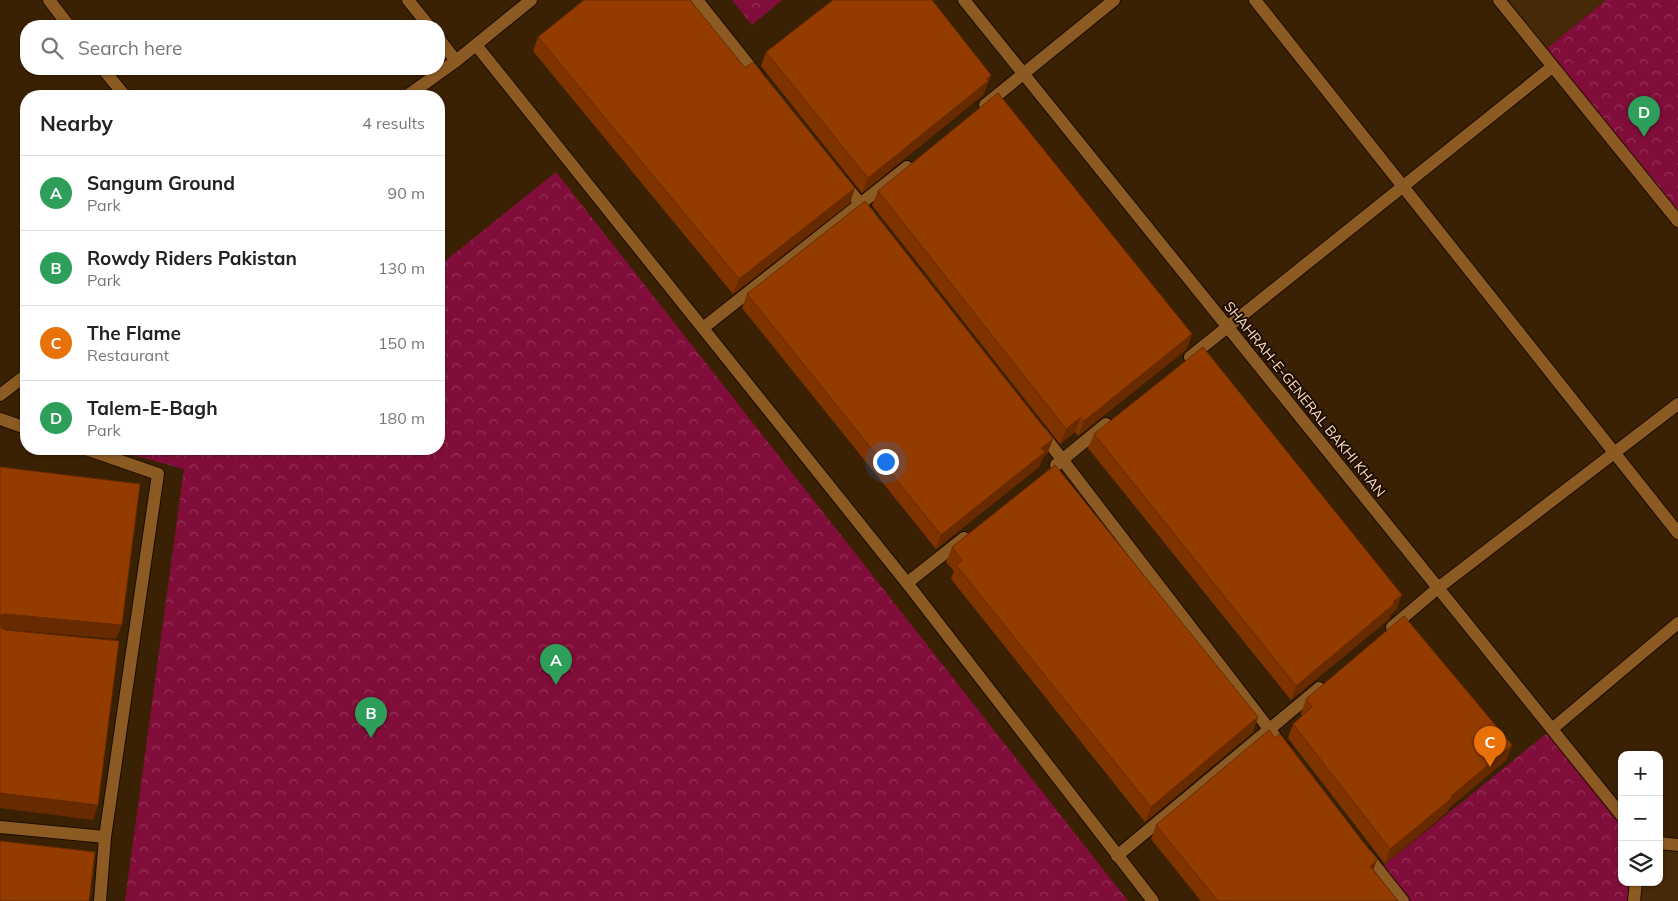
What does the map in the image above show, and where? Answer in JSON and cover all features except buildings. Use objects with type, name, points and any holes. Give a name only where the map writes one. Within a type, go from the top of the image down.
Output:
[{"type":"street","points":[[49,0],[64,20]]},
{"type":"street","points":[[408,0],[424,20]]},
{"type":"street","points":[[445,69],[531,0]]},
{"type":"street","points":[[696,0],[770,91]]},
{"type":"street","name":"SHAHRAH-E-GENERAL BAKHI KHAN","points":[[964,0],[1618,811]]},
{"type":"street","points":[[977,111],[1114,0]]},
{"type":"street","points":[[1255,0],[1678,533]]},
{"type":"street","points":[[1499,0],[1678,221]]},
{"type":"street","points":[[476,45],[907,584],[1152,901]]},
{"type":"street","points":[[445,47],[456,61]]},
{"type":"street","points":[[1182,363],[1552,66]]},
{"type":"street","points":[[108,75],[120,90]]},
{"type":"street","points":[[415,90],[436,75]]},
{"type":"street","points":[[703,328],[915,161]]},
{"type":"street","points":[[836,174],[879,227]]},
{"type":"street","points":[[0,395],[20,380]]},
{"type":"street","points":[[1380,638],[1438,588],[1678,404]]},
{"type":"street","points":[[1047,472],[1115,417]]},
{"type":"street","points":[[0,419],[20,426]]},
{"type":"street","points":[[1032,421],[1293,761]]},
{"type":"street","points":[[100,901],[105,837],[128,648],[158,474],[103,455]]},
{"type":"street","points":[[907,584],[977,528]]},
{"type":"street","points":[[1552,729],[1678,623]]},
{"type":"street","points":[[1117,856],[1328,680]]},
{"type":"street","points":[[0,827],[105,837]]},
{"type":"street","points":[[1663,843],[1678,845]]},
{"type":"street","points":[[1360,846],[1402,901]]},
{"type":"street","points":[[1634,901],[1636,886]]},
{"type":"shaded area","points":[[1499,0],[1606,0],[1541,53]]},
{"type":"shaded area","points":[[1663,843],[1678,845],[1678,901],[1634,901],[1636,886],[1663,886]]},
{"type":"green space","points":[[732,0],[782,0],[752,25]]},
{"type":"green space","points":[[1606,0],[1678,0],[1678,221],[1541,53]]},
{"type":"green space","points":[[556,172],[1128,901],[125,901],[184,469],[133,455],[445,455],[445,261]]},
{"type":"green space","points":[[1552,729],[1618,811],[1618,886],[1636,886],[1634,901],[1403,901],[1378,870]]},
{"type":"place","name":"Talem-E-Bagh","points":[[1644,137]]},
{"type":"place","name":"Sangum Ground","points":[[556,685]]},
{"type":"place","name":"Rowdy Riders Pakistan","points":[[371,738]]},
{"type":"place","name":"The Flame","points":[[1490,767]]}]
